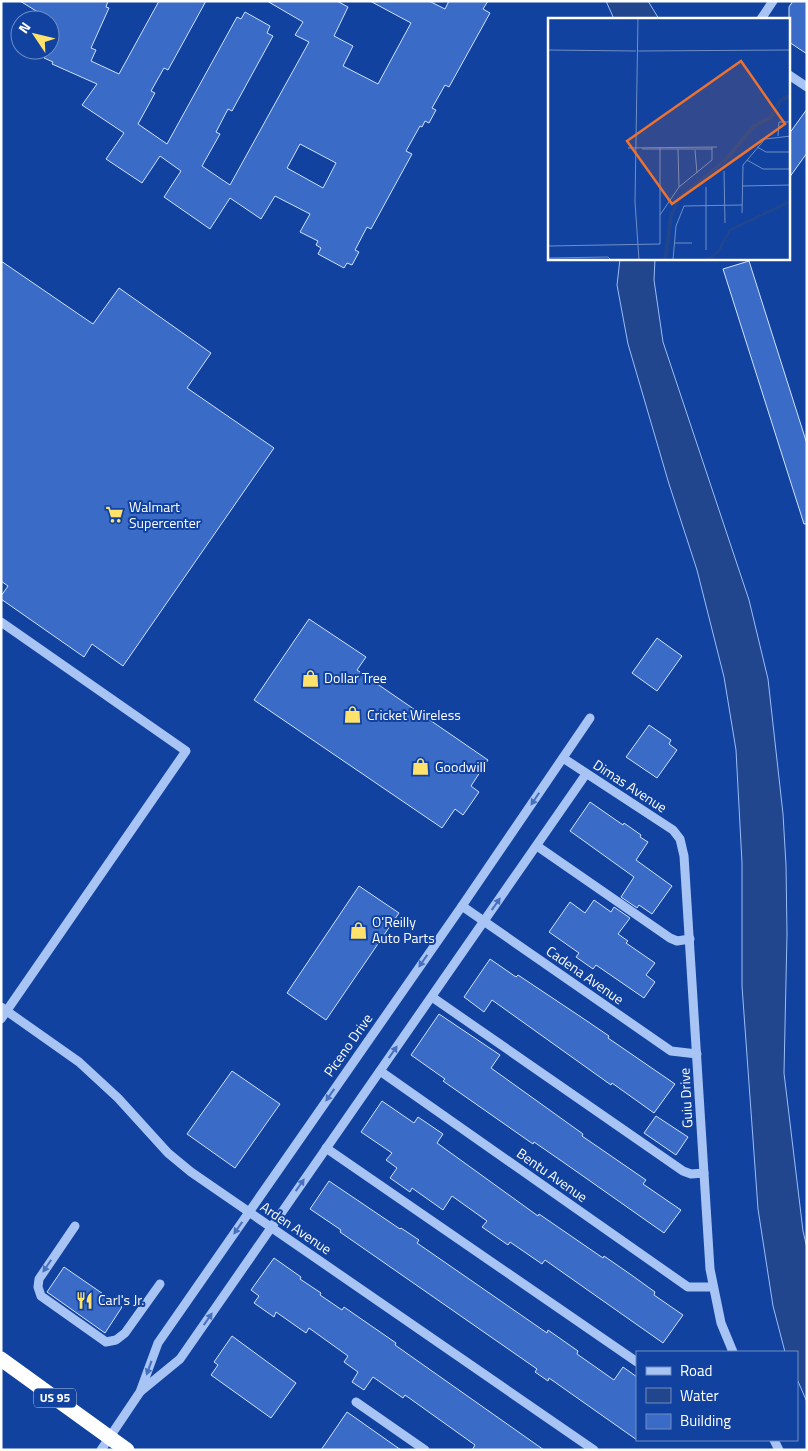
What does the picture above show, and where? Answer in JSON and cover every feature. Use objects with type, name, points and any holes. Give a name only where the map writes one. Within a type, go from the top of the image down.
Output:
[{"type":"highway","name":"US 95","points":[[1,1359],[105,1444],[127,1450]]},
{"type":"street","points":[[762,18],[773,1]]},
{"type":"street","points":[[790,76],[807,87]]},
{"type":"street","points":[[1,622],[186,751],[4,1009],[1,1019]]},
{"type":"street","name":"Piceno Drive","points":[[105,1444],[140,1392],[158,1343],[462,906],[590,718]]},
{"type":"street","name":"Dimas Avenue","points":[[563,758],[673,830],[680,840]]},
{"type":"street","name":"Piceno Drive","points":[[140,1392],[180,1359],[586,774]]},
{"type":"street","name":"Guiu Drive","points":[[680,840],[684,856],[690,939],[710,1269],[721,1323],[733,1351]]},
{"type":"street","points":[[537,846],[670,938],[677,941],[690,939]]},
{"type":"street","name":"Cadena Avenue","points":[[462,906],[671,1051],[697,1054]]},
{"type":"street","points":[[432,997],[683,1171],[690,1174],[704,1173]]},
{"type":"street","name":"Arden Avenue","points":[[4,1009],[79,1062],[118,1098],[168,1153],[192,1172],[594,1450]]},
{"type":"street","name":"Bentu Avenue","points":[[380,1071],[688,1287],[713,1286]]},
{"type":"street","points":[[326,1148],[636,1361]]},
{"type":"street","points":[[75,1226],[39,1279],[38,1287],[41,1296],[106,1342],[116,1340],[125,1333],[160,1284]]},
{"type":"street","points":[[356,1402],[425,1450]]},
{"type":"water","points":[[606,1],[648,1],[658,18],[614,18]]},
{"type":"water","points":[[620,260],[655,260],[654,280],[663,342],[749,600],[768,679],[783,814],[786,865],[787,934],[784,1073],[803,1231],[807,1248],[807,1402],[798,1381],[798,1351],[785,1351],[773,1306],[758,1209],[742,986],[742,863],[736,750],[724,677],[697,570],[669,484],[628,344],[617,285]]},
{"type":"building","points":[[20,1],[108,1],[106,7],[109,8],[91,48],[96,50],[91,61],[119,74],[159,1],[206,1],[168,70],[164,68],[151,91],[155,93],[138,124],[167,144],[237,17],[241,19],[245,12],[270,26],[267,33],[273,36],[232,111],[228,109],[216,132],[220,134],[202,166],[230,185],[309,42],[295,35],[303,22],[267,1],[337,1],[348,7],[334,36],[353,46],[343,66],[378,84],[411,23],[370,1],[429,1],[445,9],[449,1],[488,1],[483,9],[490,13],[449,87],[445,85],[432,108],[436,110],[429,123],[425,121],[422,127],[420,126],[406,151],[412,154],[371,229],[367,227],[355,250],[359,252],[352,265],[347,263],[344,268],[318,254],[321,248],[316,245],[318,241],[300,232],[310,214],[275,196],[261,219],[230,198],[210,229],[164,197],[181,171],[160,156],[142,183],[106,159],[124,133],[82,105],[97,84],[52,64],[53,62],[48,60],[60,60],[60,10],[35,10]],"holes":[[[300,144],[336,163],[323,188],[287,168]]]},
{"type":"building","points":[[793,1],[807,1],[807,54],[790,43],[789,7]]},
{"type":"building","points":[[807,109],[807,153],[790,177],[790,133]]},
{"type":"building","name":"Walmart Supercenter","points":[[1,261],[93,324],[119,288],[211,353],[187,388],[274,448],[123,666],[92,644],[84,657],[1,599],[8,586],[1,581]]},
{"type":"building","points":[[749,261],[807,444],[807,524],[804,524],[723,269]]},
{"type":"building","points":[[309,619],[366,657],[357,670],[488,760],[471,786],[479,792],[463,815],[455,809],[442,828],[254,700]]},
{"type":"building","points":[[657,638],[682,656],[657,691],[632,673]]},
{"type":"building","points":[[649,725],[671,740],[669,744],[677,750],[657,778],[626,757]]},
{"type":"building","points":[[590,802],[623,825],[624,823],[648,842],[636,860],[672,886],[652,914],[639,905],[637,908],[621,897],[634,877],[570,831]]},
{"type":"building","points":[[359,886],[399,913],[326,1020],[287,993]]},
{"type":"building","points":[[594,900],[611,912],[614,907],[630,918],[618,934],[628,941],[626,943],[655,963],[646,975],[655,982],[644,998],[596,965],[593,969],[576,957],[579,953],[549,932],[570,902],[585,913]]},
{"type":"building","points":[[490,959],[516,977],[518,975],[581,1017],[675,1084],[654,1113],[612,1083],[611,1085],[492,1000],[484,1012],[464,997]]},
{"type":"building","points":[[439,1014],[500,1055],[491,1068],[583,1134],[582,1136],[646,1180],[643,1184],[681,1210],[664,1233],[443,1081],[445,1079],[411,1055]]},
{"type":"building","points":[[232,1071],[280,1104],[235,1168],[187,1134]]},
{"type":"building","points":[[382,1101],[414,1123],[418,1117],[443,1134],[437,1143],[538,1216],[539,1214],[603,1258],[604,1256],[630,1274],[655,1292],[654,1295],[683,1315],[663,1343],[545,1260],[542,1264],[510,1242],[508,1245],[482,1227],[487,1221],[452,1196],[443,1210],[412,1188],[410,1192],[390,1178],[397,1168],[386,1160],[392,1153],[361,1132]]},
{"type":"building","points":[[656,1116],[688,1137],[676,1155],[644,1133]]},
{"type":"building","points":[[329,1181],[419,1240],[417,1243],[547,1333],[548,1330],[578,1351],[577,1354],[614,1380],[623,1367],[636,1376],[636,1439],[549,1378],[548,1381],[535,1372],[537,1369],[340,1232],[341,1230],[310,1209]]},
{"type":"building","points":[[274,1258],[321,1293],[320,1295],[342,1310],[344,1307],[544,1450],[472,1450],[475,1445],[405,1395],[403,1398],[373,1377],[364,1390],[352,1382],[358,1372],[344,1362],[348,1356],[309,1328],[306,1333],[276,1312],[274,1317],[254,1303],[259,1296],[251,1290]]},
{"type":"building","name":"Carl's Jr.","points":[[64,1267],[122,1307],[105,1333],[47,1292]]},
{"type":"building","points":[[232,1336],[296,1383],[271,1418],[211,1375],[218,1365],[214,1362]]},
{"type":"building","points":[[347,1412],[401,1450],[321,1450]]},
{"type":"place","name":"Walmart Supercenter","points":[[115,515]]},
{"type":"place","name":"Dollar Tree","points":[[310,678]]},
{"type":"place","name":"Cricket Wireless","points":[[353,715]]},
{"type":"place","name":"Goodwill","points":[[421,767]]},
{"type":"place","name":"O'Reilly Auto Parts","points":[[358,930]]},
{"type":"place","name":"Carl's Jr.","points":[[84,1300]]}]
